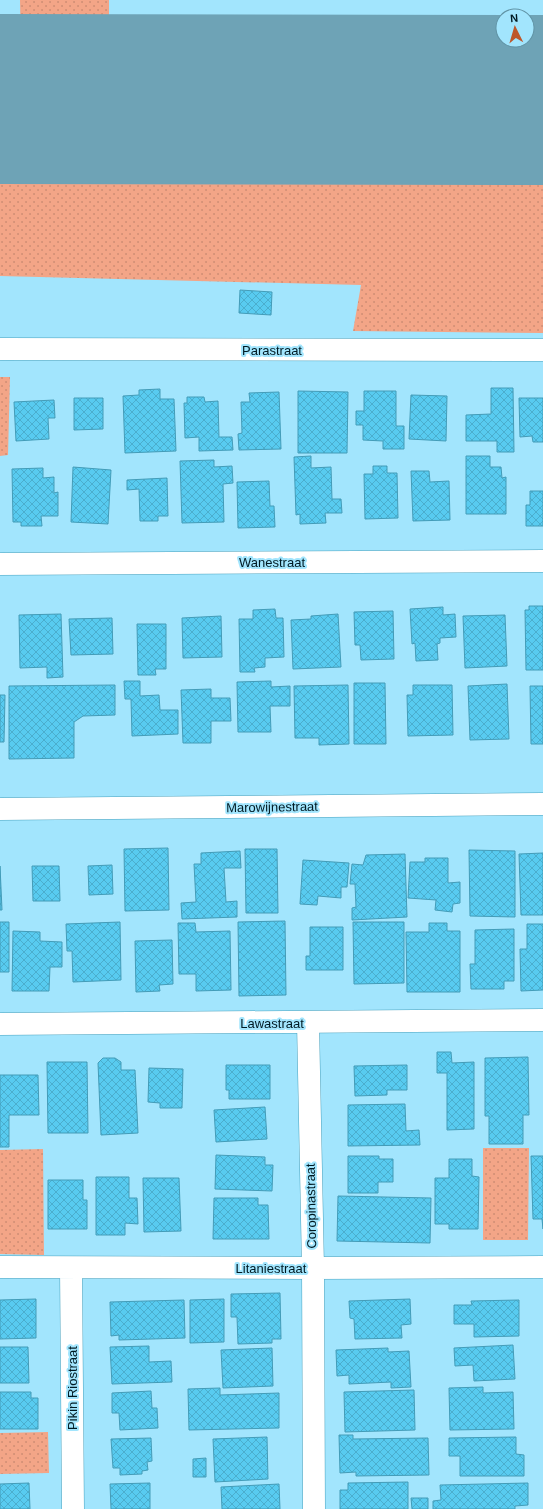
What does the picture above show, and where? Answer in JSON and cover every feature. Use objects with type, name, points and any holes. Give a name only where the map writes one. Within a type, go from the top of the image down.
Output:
[{"type":"street","name":"Parastraat","points":[[0,350],[543,350]]},
{"type":"street","name":"Wanestraat","points":[[0,564],[543,561]]},
{"type":"street","name":"Marowijnestraat","points":[[0,809],[543,804]]},
{"type":"street","name":"Lawastraat","points":[[0,1024],[308,1023],[543,1020]]},
{"type":"street","name":"Coropinastraat","points":[[308,1023],[313,1268],[314,1509]]},
{"type":"street","name":"Litaniestraat","points":[[0,1267],[543,1267]]},
{"type":"street","name":"Pikin Riostraat","points":[[71,1268],[73,1509]]},
{"type":"shaded area","points":[[20,0],[109,0],[109,52],[21,53]]},
{"type":"shaded area","points":[[0,169],[543,170],[543,333],[353,331],[361,285],[0,276]]},
{"type":"shaded area","points":[[0,377],[10,377],[8,455],[0,456]]},
{"type":"shaded area","points":[[483,1148],[529,1148],[528,1240],[483,1240]]},
{"type":"shaded area","points":[[43,1149],[44,1255],[0,1254],[0,1150]]},
{"type":"shaded area","points":[[48,1432],[49,1473],[0,1474],[0,1433]]},
{"type":"building","points":[[240,290],[272,292],[271,315],[239,313]]},
{"type":"building","points":[[491,388],[513,388],[514,452],[497,452],[497,441],[466,441],[466,415],[491,414]]},
{"type":"building","points":[[160,389],[160,399],[174,399],[176,451],[125,453],[123,396],[139,395],[139,390]]},
{"type":"building","points":[[298,391],[348,392],[347,453],[298,453]]},
{"type":"building","points":[[364,391],[396,391],[396,426],[404,426],[404,449],[383,449],[383,441],[363,440],[363,425],[356,425],[356,411],[364,411]]},
{"type":"building","points":[[279,392],[281,449],[239,450],[238,434],[242,433],[241,402],[250,402],[249,393]]},
{"type":"building","points":[[411,395],[447,396],[446,441],[409,439]]},
{"type":"building","points":[[187,397],[204,397],[205,402],[218,401],[219,437],[232,437],[233,450],[199,451],[199,437],[185,438],[184,403],[187,403]]},
{"type":"building","points":[[74,398],[103,398],[103,429],[74,430]]},
{"type":"building","points":[[519,398],[543,398],[543,442],[533,442],[532,436],[520,437]]},
{"type":"building","points":[[54,400],[55,418],[48,418],[49,439],[16,441],[14,402]]},
{"type":"building","points":[[311,456],[311,468],[331,467],[332,499],[341,499],[342,513],[325,513],[326,523],[300,524],[300,514],[296,515],[294,457]]},
{"type":"building","points":[[466,456],[490,456],[490,467],[501,467],[502,478],[506,477],[506,514],[466,514]]},
{"type":"building","points":[[214,460],[214,467],[232,466],[233,483],[223,484],[224,522],[182,523],[180,461]]},
{"type":"building","points":[[373,466],[387,466],[387,473],[397,473],[398,518],[365,519],[364,474],[373,474]]},
{"type":"building","points":[[73,467],[111,470],[108,524],[71,522]]},
{"type":"building","points":[[43,468],[43,478],[54,477],[54,493],[58,492],[58,516],[41,516],[42,526],[21,526],[21,522],[13,522],[12,469]]},
{"type":"building","points":[[411,471],[429,471],[430,482],[449,481],[450,520],[413,521]]},
{"type":"building","points":[[167,478],[168,516],[158,516],[158,521],[140,521],[139,489],[127,490],[127,480]]},
{"type":"building","points":[[269,481],[270,506],[274,506],[275,527],[238,528],[237,482]]},
{"type":"building","points":[[530,491],[543,491],[543,526],[526,526],[526,505],[530,505]]},
{"type":"building","points":[[529,606],[543,606],[543,670],[526,670],[525,610],[529,610]]},
{"type":"building","points":[[443,607],[443,615],[455,614],[456,637],[440,638],[440,643],[437,644],[438,660],[416,661],[415,643],[412,644],[410,609]]},
{"type":"building","points":[[275,609],[276,618],[283,618],[284,657],[265,658],[265,667],[254,668],[255,672],[240,672],[239,619],[253,619],[253,610]]},
{"type":"building","points":[[393,611],[394,659],[361,660],[360,645],[355,645],[354,612]]},
{"type":"building","points":[[61,614],[63,677],[47,678],[47,667],[20,668],[19,615]]},
{"type":"building","points":[[338,614],[341,667],[293,669],[291,620],[311,619],[311,616]]},
{"type":"building","points":[[505,615],[507,666],[465,668],[463,616]]},
{"type":"building","points":[[221,616],[222,657],[183,658],[182,618]]},
{"type":"building","points":[[112,618],[113,654],[71,655],[69,619]]},
{"type":"building","points":[[137,624],[166,624],[166,669],[155,669],[156,675],[138,675]]},
{"type":"building","points":[[124,681],[140,681],[140,696],[159,695],[160,710],[178,710],[178,734],[132,736],[131,699],[125,699]]},
{"type":"building","points":[[271,681],[271,687],[290,686],[290,706],[270,706],[271,732],[238,732],[237,682]]},
{"type":"building","points":[[354,683],[385,683],[386,744],[354,744]]},
{"type":"building","points":[[507,684],[509,739],[470,740],[468,686]]},
{"type":"building","points":[[115,685],[115,715],[83,716],[74,722],[74,758],[9,759],[9,686]]},
{"type":"building","points":[[348,685],[349,744],[319,745],[319,738],[295,738],[294,686]]},
{"type":"building","points":[[413,685],[452,685],[453,735],[408,736],[407,695],[413,695]]},
{"type":"building","points":[[530,686],[543,686],[543,744],[531,744]]},
{"type":"building","points":[[211,689],[211,698],[230,698],[231,721],[211,721],[211,743],[183,743],[181,690]]},
{"type":"building","points":[[0,695],[5,695],[4,742],[0,742]]},
{"type":"building","points":[[168,848],[169,910],[125,911],[124,849]]},
{"type":"building","points":[[245,849],[277,849],[278,913],[246,913]]},
{"type":"building","points":[[469,850],[515,851],[515,917],[470,916]]},
{"type":"building","points":[[240,851],[241,868],[224,868],[226,902],[237,901],[237,917],[182,919],[181,903],[196,902],[194,864],[201,864],[201,853]]},
{"type":"building","points":[[543,853],[543,915],[521,915],[519,854]]},
{"type":"building","points":[[405,854],[407,917],[352,920],[352,908],[356,907],[355,884],[350,884],[352,864],[363,865],[366,855]]},
{"type":"building","points":[[425,858],[448,858],[448,883],[460,882],[460,903],[453,904],[452,912],[435,910],[436,900],[408,898],[410,862],[425,862]]},
{"type":"building","points":[[303,860],[349,863],[347,887],[341,887],[341,898],[318,896],[317,905],[300,904]]},
{"type":"building","points":[[112,865],[113,894],[89,895],[88,866]]},
{"type":"building","points":[[0,866],[2,910],[0,910]]},
{"type":"building","points":[[32,866],[59,866],[60,901],[33,901]]},
{"type":"building","points":[[285,921],[286,995],[239,996],[238,922]]},
{"type":"building","points":[[0,922],[9,922],[9,972],[0,972]]},
{"type":"building","points":[[120,922],[121,980],[73,982],[72,951],[67,951],[66,924]]},
{"type":"building","points":[[353,922],[404,922],[404,983],[354,984]]},
{"type":"building","points":[[178,923],[195,923],[196,932],[230,931],[231,990],[196,991],[196,974],[179,974]]},
{"type":"building","points":[[429,923],[447,923],[447,931],[460,931],[460,992],[407,992],[406,932],[429,932]]},
{"type":"building","points":[[527,924],[543,924],[543,990],[521,991],[520,949],[527,949]]},
{"type":"building","points":[[310,927],[343,927],[343,970],[306,970],[306,956],[310,956]]},
{"type":"building","points":[[514,929],[514,981],[504,981],[504,989],[471,989],[470,964],[475,964],[475,930]]},
{"type":"building","points":[[13,931],[40,932],[40,941],[62,942],[62,967],[50,967],[49,991],[12,991]]},
{"type":"building","points":[[172,940],[173,984],[159,985],[160,991],[136,992],[135,941]]},
{"type":"building","points":[[437,1052],[451,1052],[452,1063],[474,1062],[474,1129],[447,1130],[447,1073],[437,1073]]},
{"type":"building","points":[[528,1057],[529,1115],[523,1115],[523,1144],[489,1144],[489,1116],[485,1116],[485,1058]]},
{"type":"building","points":[[103,1058],[115,1058],[121,1062],[121,1070],[135,1070],[138,1133],[101,1135],[98,1063]]},
{"type":"building","points":[[47,1062],[87,1062],[88,1133],[48,1133]]},
{"type":"building","points":[[226,1065],[270,1065],[270,1099],[229,1099],[229,1090],[226,1090]]},
{"type":"building","points":[[407,1065],[407,1090],[387,1090],[387,1095],[355,1096],[354,1066]]},
{"type":"building","points":[[149,1068],[183,1069],[182,1108],[160,1108],[160,1103],[148,1102]]},
{"type":"building","points":[[0,1075],[38,1075],[39,1115],[9,1115],[9,1147],[0,1147]]},
{"type":"building","points":[[405,1104],[406,1131],[419,1130],[420,1145],[348,1146],[348,1105]]},
{"type":"building","points":[[265,1107],[267,1139],[216,1142],[214,1110]]},
{"type":"building","points":[[216,1155],[265,1157],[265,1165],[273,1165],[272,1191],[215,1189]]},
{"type":"building","points":[[348,1156],[379,1156],[379,1159],[393,1159],[393,1182],[378,1182],[378,1193],[348,1193]]},
{"type":"building","points":[[531,1156],[543,1156],[543,1229],[542,1219],[533,1219]]},
{"type":"building","points":[[449,1159],[472,1159],[472,1176],[479,1177],[478,1229],[449,1229],[449,1224],[435,1224],[435,1178],[449,1178]]},
{"type":"building","points":[[96,1177],[129,1177],[129,1198],[137,1198],[138,1224],[125,1223],[125,1235],[96,1235]]},
{"type":"building","points":[[143,1178],[179,1178],[181,1231],[144,1232]]},
{"type":"building","points":[[48,1180],[83,1180],[83,1200],[87,1200],[87,1229],[48,1229]]},
{"type":"building","points":[[338,1196],[431,1198],[430,1243],[337,1241]]},
{"type":"building","points":[[214,1198],[258,1198],[258,1205],[268,1205],[269,1239],[213,1239]]},
{"type":"building","points":[[280,1293],[281,1339],[272,1339],[272,1343],[238,1344],[237,1317],[231,1317],[231,1294]]},
{"type":"building","points":[[36,1299],[36,1338],[0,1339],[0,1300]]},
{"type":"building","points":[[224,1299],[224,1342],[190,1343],[190,1300]]},
{"type":"building","points":[[410,1299],[411,1324],[401,1325],[402,1338],[355,1339],[354,1319],[350,1318],[349,1301]]},
{"type":"building","points":[[184,1300],[185,1338],[119,1340],[119,1335],[111,1336],[110,1302]]},
{"type":"building","points":[[519,1300],[519,1336],[474,1337],[474,1324],[454,1324],[454,1305],[472,1305],[471,1301]]},
{"type":"building","points":[[513,1345],[515,1379],[474,1381],[473,1365],[455,1366],[454,1348]]},
{"type":"building","points":[[149,1346],[149,1362],[171,1361],[172,1382],[112,1384],[110,1347]]},
{"type":"building","points":[[0,1347],[28,1347],[29,1383],[0,1383]]},
{"type":"building","points":[[272,1348],[273,1386],[223,1388],[221,1350]]},
{"type":"building","points":[[388,1348],[388,1352],[409,1351],[411,1387],[391,1388],[391,1382],[349,1384],[349,1375],[337,1376],[336,1350]]},
{"type":"building","points":[[483,1387],[483,1393],[513,1392],[514,1429],[450,1430],[449,1388]]},
{"type":"building","points":[[220,1388],[220,1395],[279,1393],[279,1428],[189,1430],[188,1389]]},
{"type":"building","points":[[414,1390],[415,1430],[345,1432],[344,1392]]},
{"type":"building","points":[[151,1391],[152,1408],[157,1408],[158,1428],[120,1430],[119,1413],[112,1413],[112,1393]]},
{"type":"building","points":[[0,1392],[31,1392],[31,1398],[38,1398],[38,1429],[0,1429]]},
{"type":"building","points":[[339,1435],[353,1435],[353,1439],[428,1438],[429,1475],[356,1476],[356,1472],[340,1473]]},
{"type":"building","points":[[267,1437],[268,1479],[215,1482],[213,1439]]},
{"type":"building","points":[[516,1437],[516,1454],[524,1455],[524,1476],[460,1476],[460,1456],[449,1456],[449,1438]]},
{"type":"building","points":[[151,1438],[152,1461],[147,1462],[148,1470],[142,1471],[142,1474],[120,1475],[120,1468],[113,1468],[111,1439]]},
{"type":"building","points":[[206,1458],[206,1477],[193,1477],[193,1459]]},
{"type":"building","points":[[408,1482],[408,1509],[340,1509],[340,1490],[348,1490],[348,1483]]},
{"type":"building","points":[[29,1483],[30,1509],[0,1509],[0,1484]]},
{"type":"building","points":[[150,1483],[150,1509],[111,1509],[110,1484]]},
{"type":"building","points":[[528,1483],[528,1505],[515,1506],[515,1509],[433,1509],[433,1501],[441,1500],[440,1485]]},
{"type":"building","points":[[279,1484],[280,1509],[222,1509],[221,1487]]},
{"type":"building","points":[[411,1498],[428,1498],[428,1509],[412,1509]]},
{"type":"runway","points":[[0,99],[543,100]]}]
